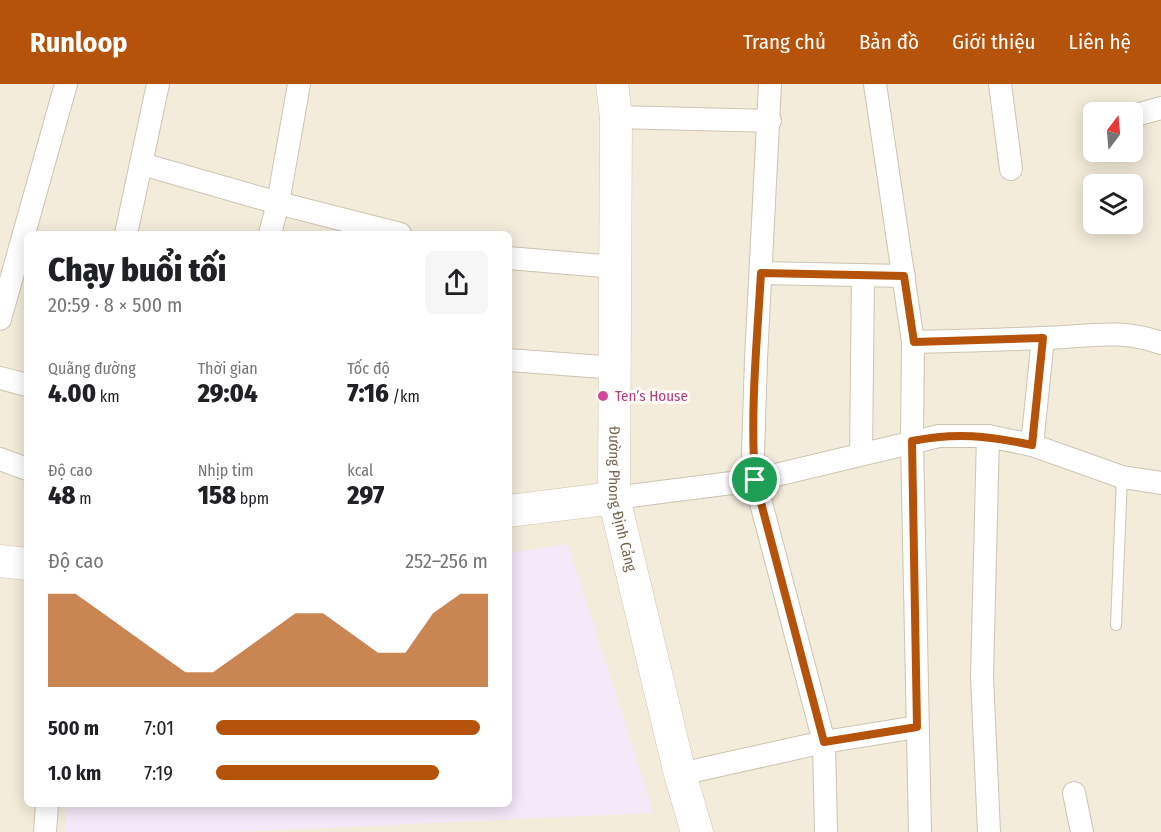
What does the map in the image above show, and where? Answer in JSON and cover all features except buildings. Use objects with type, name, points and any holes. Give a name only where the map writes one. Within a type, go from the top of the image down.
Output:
[{"type":"street","points":[[25,231],[66,84]]},
{"type":"street","points":[[127,231],[158,84]]},
{"type":"street","points":[[271,231],[278,203],[299,84]]},
{"type":"street","name":"Đường Phong Định Cảng","points":[[612,84],[616,117],[614,498],[680,774],[697,832]]},
{"type":"street","points":[[770,84],[754,423],[755,480],[824,742],[826,832]]},
{"type":"street","points":[[875,84],[914,342],[912,441],[920,832]]},
{"type":"street","points":[[1000,84],[1011,169]]},
{"type":"street","points":[[1143,113],[1161,108]]},
{"type":"street","points":[[616,117],[770,121]]},
{"type":"street","points":[[142,164],[278,203],[388,231]]},
{"type":"street","points":[[0,319],[24,234]]},
{"type":"street","points":[[512,258],[615,267]]},
{"type":"street","points":[[761,273],[904,276]]},
{"type":"street","points":[[861,454],[863,275]]},
{"type":"street","points":[[914,342],[1124,333],[1161,343]]},
{"type":"street","points":[[1032,445],[1043,338]]},
{"type":"street","points":[[512,360],[616,368]]},
{"type":"street","points":[[0,378],[24,384]]},
{"type":"street","points":[[512,511],[755,480],[939,436],[988,436],[1032,445],[1122,477],[1161,483]]},
{"type":"street","points":[[988,436],[982,677],[988,832]]},
{"type":"street","points":[[0,459],[24,468]]},
{"type":"street","points":[[0,561],[24,564]]},
{"type":"street","points":[[680,774],[824,742],[917,727]]},
{"type":"street","points":[[1074,793],[1082,832]]},
{"type":"street","points":[[45,832],[47,807]]},
{"type":"lane","points":[[1116,625],[1122,477]]},
{"type":"shaded area","points":[[0,84],[1161,84],[1161,832],[0,832]]},
{"type":"shaded area","points":[[568,544],[654,813],[235,832],[65,832],[67,807],[512,807],[512,553]]},
{"type":"place","name":"Ten’s House","points":[[603,396]]},
{"type":"route","points":[[761,273],[904,276],[914,342],[1043,338],[1032,445],[988,436],[939,436],[912,441],[917,727],[824,742],[755,480],[753,455],[761,273]]}]
